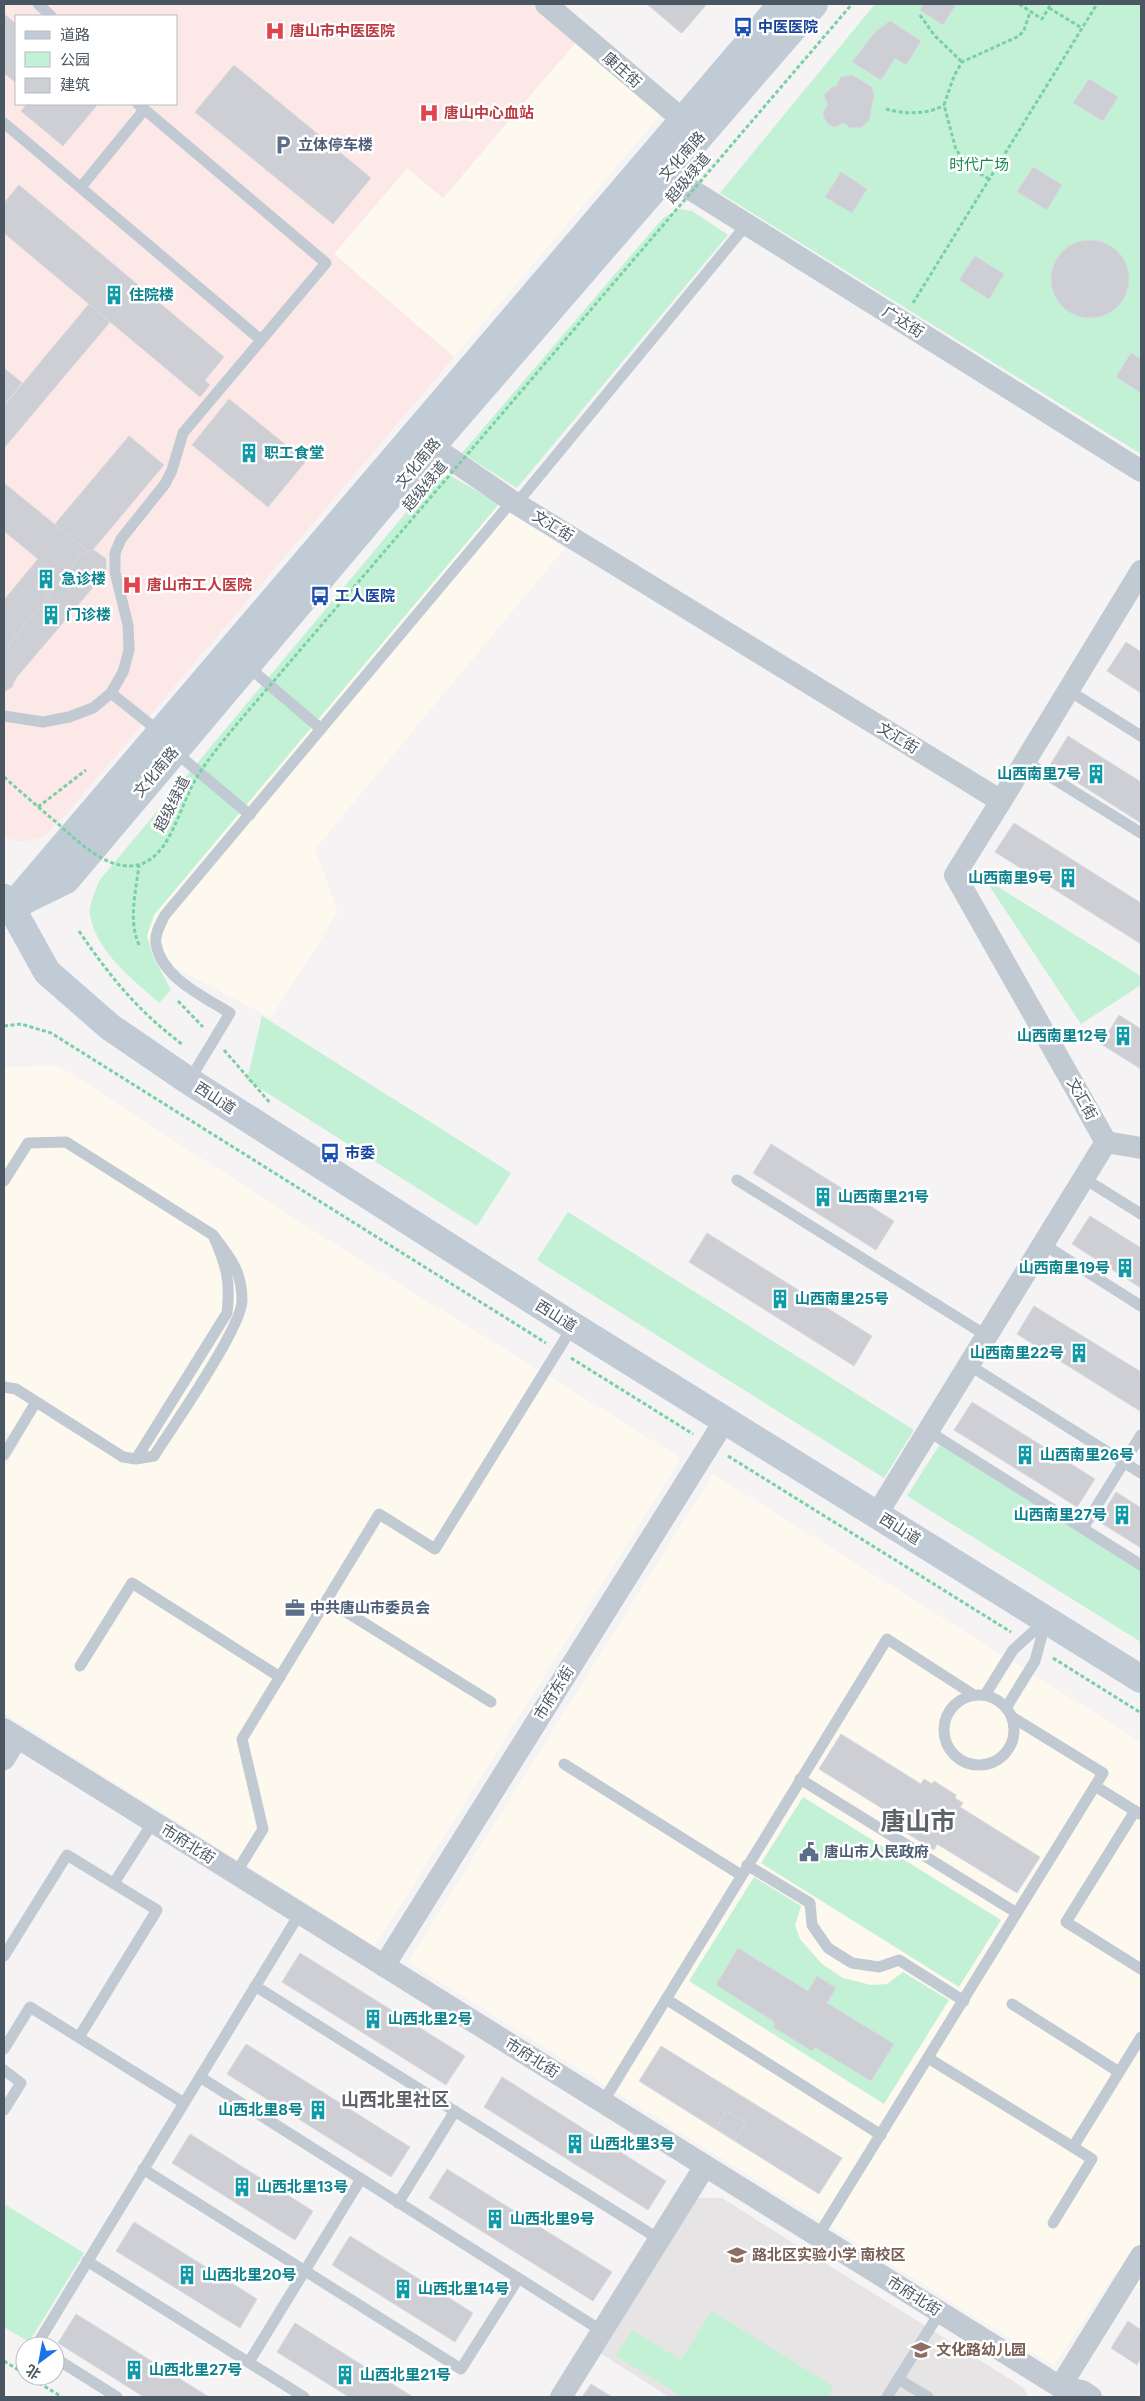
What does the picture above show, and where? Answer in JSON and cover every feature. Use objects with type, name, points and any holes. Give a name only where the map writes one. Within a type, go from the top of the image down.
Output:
[{"type":"street","name":"康庄街","points":[[546,4],[696,122]]},
{"type":"street","name":"康庄街","points":[[567,4],[696,122]]},
{"type":"street","name":"文化南路","points":[[6,909],[66,880],[167,742],[696,122],[782,4]]},
{"type":"street","name":"文化南路","points":[[167,742],[246,665],[666,174],[696,122],[814,4]]},
{"type":"street","name":"广达街","points":[[666,174],[1141,471]]},
{"type":"street","name":"文汇街","points":[[432,446],[512,501],[1001,801],[955,874],[1106,1142]]},
{"type":"street","points":[[1001,801],[1068,690],[1139,581]]},
{"type":"street","name":"西山道","points":[[6,909],[47,972],[110,1027],[195,1070],[573,1326],[1141,1679]]},
{"type":"street","points":[[877,1514],[1085,1179],[1106,1142],[1141,1148]]},
{"type":"street","name":"市府东街","points":[[384,1966],[725,1420]]},
{"type":"street","points":[[4,1759],[10,1733]]},
{"type":"street","name":"市府北街","points":[[10,1733],[940,2312],[1061,2394],[1082,2391],[1091,2397]]},
{"type":"street","points":[[561,2397],[705,2166]]},
{"type":"street","points":[[1061,2394],[1141,2256]]},
{"type":"lane","points":[[38,4],[50,15]]},
{"type":"lane","points":[[4,716],[43,722],[69,717],[94,708],[111,693],[123,672],[129,650],[128,625],[115,572],[115,553],[121,539],[165,484],[172,470],[183,433],[326,263],[141,107],[81,187]]},
{"type":"lane","points":[[4,123],[262,340]]},
{"type":"lane","points":[[195,1070],[230,1012],[168,970],[155,943],[158,927],[165,915],[512,501],[520,498],[747,224]]},
{"type":"lane","points":[[246,665],[322,729]]},
{"type":"lane","points":[[1068,690],[1141,736]]},
{"type":"lane","points":[[111,693],[250,814]]},
{"type":"lane","points":[[1025,761],[1141,833]]},
{"type":"lane","points":[[4,1182],[28,1142],[66,1142],[213,1235],[236,1264],[243,1301],[235,1326],[154,1456],[136,1459],[123,1458],[16,1390],[4,1387]]},
{"type":"lane","points":[[1085,1179],[1141,1214]]},
{"type":"lane","points":[[737,1180],[987,1336]]},
{"type":"lane","points":[[1043,1244],[1141,1306]]},
{"type":"lane","points":[[236,1873],[263,1829],[242,1739],[379,1514],[435,1549],[573,1326]]},
{"type":"lane","points":[[969,1365],[1141,1473]]},
{"type":"lane","points":[[4,1455],[36,1402]]},
{"type":"lane","points":[[928,1431],[1141,1564]]},
{"type":"lane","points":[[1084,1528],[1141,1435]]},
{"type":"lane","points":[[80,1666],[132,1583],[280,1677]]},
{"type":"lane","points":[[327,1600],[491,1702]]},
{"type":"lane","points":[[1046,1620],[1035,1661],[1009,1713],[1014,1728],[1013,1739],[1009,1749],[992,1763],[981,1765],[960,1761],[946,1744],[944,1722],[954,1704],[980,1695],[1013,1650],[1046,1620]]},
{"type":"lane","points":[[603,2102],[887,1639],[980,1695],[1000,1702],[1009,1713],[1103,1773],[818,2236]]},
{"type":"lane","points":[[564,1764],[741,1875]]},
{"type":"lane","points":[[800,1779],[1017,1913]]},
{"type":"lane","points":[[1095,1786],[1138,1813],[1066,1922],[1141,1969]]},
{"type":"lane","points":[[114,1883],[153,1822]]},
{"type":"lane","points":[[4,1956],[67,1855],[156,1910],[78,2037]]},
{"type":"lane","points":[[747,1865],[810,1903],[812,1925],[828,1948],[852,1963],[879,1967],[900,1960],[964,2000]]},
{"type":"lane","points":[[42,2336],[300,1913]]},
{"type":"lane","points":[[255,1986],[659,2240]]},
{"type":"lane","points":[[666,1999],[881,2135]]},
{"type":"lane","points":[[1012,2004],[1119,2072]]},
{"type":"lane","points":[[4,2049],[30,2007],[184,2103]]},
{"type":"lane","points":[[1072,2147],[1141,2037]]},
{"type":"lane","points":[[928,2058],[1092,2159],[1053,2223]]},
{"type":"lane","points":[[4,2070],[21,2083],[4,2110]]},
{"type":"lane","points":[[200,2077],[602,2331]]},
{"type":"lane","points":[[398,2203],[455,2111]]},
{"type":"lane","points":[[143,2169],[461,2369],[518,2278]]},
{"type":"lane","points":[[249,2362],[361,2179]]},
{"type":"lane","points":[[87,2261],[304,2397]]},
{"type":"lane","points":[[887,2397],[940,2312]]},
{"type":"lane","points":[[65,2364],[117,2397]]},
{"type":"lane","points":[[898,2379],[928,2397]]},
{"type":"path","name":"超级绿道","points":[[4,777],[87,849],[104,860],[121,866],[139,865],[152,859],[163,847],[204,764],[852,4]]},
{"type":"path","points":[[1019,4],[1042,19],[1050,6],[1082,28]]},
{"type":"path","points":[[912,303],[1097,4]]},
{"type":"path","points":[[989,179],[975,171],[956,150],[944,105],[954,76],[962,62],[1019,36],[1024,30],[1030,12]]},
{"type":"path","points":[[920,15],[934,35],[962,62]]},
{"type":"path","points":[[886,108],[899,113],[936,110],[944,105]]},
{"type":"path","points":[[38,807],[86,770]]},
{"type":"path","points":[[79,931],[110,976],[195,1070]]},
{"type":"path","points":[[4,1026],[21,1024],[50,1034],[1024,1640]]},
{"type":"path","points":[[264,1103],[272,1108]]},
{"type":"path","points":[[1038,1649],[1141,1713]]},
{"type":"path","points":[[4,2361],[15,2368]]},
{"type":"path","points":[[44,2386],[62,2397]]},
{"type":"shaded area","name":"唐山市工人医院","points":[[4,4],[533,4],[577,41],[443,198],[407,168],[334,254],[454,357],[67,813],[42,838],[21,842],[4,837]]},
{"type":"shaded area","points":[[577,41],[662,113],[454,357],[333,255],[407,168],[443,198]]},
{"type":"shaded area","points":[[499,504],[564,549],[315,849],[338,912],[271,1018],[153,956],[147,936],[154,915]]},
{"type":"shaded area","name":"中共唐山市委员会","points":[[59,1066],[325,1238],[681,1458],[375,1946],[4,1713],[4,1469],[21,1441],[4,1429],[4,1067]]},
{"type":"shaded area","name":"唐山市人民政府","points":[[713,1474],[1141,1742],[1141,2291],[1114,2274],[1054,2366],[408,1962]]},
{"type":"shaded area","name":"路北区实验小学 南校区","points":[[696,2198],[722,2198],[1024,2388],[1028,2397],[669,2397],[600,2353]]},
{"type":"green space","name":"时代广场","points":[[875,4],[1141,4],[1141,454],[720,193]]},
{"type":"green space","points":[[679,209],[692,211],[728,235],[517,488],[462,453],[663,218]]},
{"type":"green space","points":[[451,476],[499,504],[154,915],[147,936],[153,956],[171,990],[159,1003],[117,964],[100,941],[94,929],[90,911],[99,881],[434,479]]},
{"type":"green space","points":[[984,878],[1141,976],[1141,985],[1081,1024]]},
{"type":"green space","points":[[262,1016],[511,1173],[477,1226],[247,1080]]},
{"type":"green space","points":[[568,1212],[914,1430],[884,1478],[537,1260]]},
{"type":"green space","points":[[940,1444],[1141,1571],[1141,1642],[907,1496]]},
{"type":"green space","points":[[803,1797],[1001,1920],[959,1987],[761,1863]]},
{"type":"green space","points":[[754,1877],[801,1906],[795,1925],[800,1939],[822,1964],[843,1978],[871,1985],[887,1984],[903,1972],[949,2000],[884,2104],[689,1981]]},
{"type":"green space","points":[[4,2204],[84,2253],[33,2336],[19,2336],[4,2327]]},
{"type":"green space","points":[[712,2311],[834,2387],[828,2397],[683,2397],[616,2356],[632,2330],[681,2360]]},
{"type":"building","points":[[647,4],[705,4],[681,33]]},
{"type":"building","points":[[648,4],[707,4],[682,33]]},
{"type":"building","points":[[923,4],[956,4],[943,25],[920,10]]},
{"type":"building","points":[[4,14],[15,23],[15,82],[4,73]]},
{"type":"building","points":[[890,21],[921,41],[906,65],[895,58],[881,80],[852,62],[876,31]]},
{"type":"building","name":"立体停车楼","points":[[234,65],[371,178],[333,224],[195,112]]},
{"type":"building","points":[[852,75],[872,87],[874,96],[869,120],[862,127],[850,128],[844,123],[834,127],[828,124],[824,118],[823,112],[828,105],[824,95],[832,87],[836,86],[841,77]]},
{"type":"building","points":[[1089,79],[1118,97],[1103,121],[1073,103]]},
{"type":"building","points":[[26,105],[97,105],[63,146],[21,111]]},
{"type":"building","points":[[1033,167],[1062,185],[1047,210],[1017,192]]},
{"type":"building","points":[[841,172],[867,189],[852,213],[825,197]]},
{"type":"building","name":"住院楼","points":[[19,185],[224,357],[205,380],[210,385],[200,397],[4,233],[4,203]]},
{"type":"building","points":[[1082,240],[1098,240],[1112,246],[1123,257],[1129,271],[1129,287],[1123,301],[1112,312],[1098,318],[1082,318],[1068,312],[1057,301],[1051,287],[1051,271],[1057,257],[1068,246]]},
{"type":"building","points":[[975,256],[1004,274],[989,299],[959,280]]},
{"type":"building","points":[[89,304],[110,322],[4,448],[4,406]]},
{"type":"building","points":[[1131,353],[1141,359],[1141,393],[1116,377]]},
{"type":"building","points":[[4,368],[22,383],[4,405]]},
{"type":"building","name":"职工食堂","points":[[229,399],[306,461],[268,507],[192,445]]},
{"type":"building","points":[[129,436],[164,465],[85,559],[50,530]]},
{"type":"building","name":"急诊楼","points":[[4,483],[91,554],[4,661],[4,600],[38,559],[4,531]]},
{"type":"building","name":"门诊楼","points":[[94,550],[106,559],[106,572],[16,678],[12,687],[4,692],[4,651],[81,555],[87,551]]},
{"type":"building","points":[[1126,642],[1141,652],[1141,693],[1107,671]]},
{"type":"building","name":"山西南里7号","points":[[1068,736],[1141,782],[1141,823],[1050,765]]},
{"type":"building","name":"山西南里9号","points":[[1014,823],[1141,903],[1141,944],[995,852]]},
{"type":"building","name":"山西南里12号","points":[[1119,1015],[1141,1029],[1141,1069],[1101,1044]]},
{"type":"building","name":"山西南里21号","points":[[771,1144],[894,1221],[876,1250],[753,1173]]},
{"type":"building","name":"山西南里19号","points":[[1090,1216],[1141,1248],[1141,1288],[1072,1244]]},
{"type":"building","name":"山西南里25号","points":[[707,1233],[872,1336],[854,1366],[689,1262]]},
{"type":"building","name":"山西南里22号","points":[[1034,1306],[1141,1372],[1140,1411],[1017,1334]]},
{"type":"building","name":"山西南里26号","points":[[972,1402],[1095,1479],[1077,1507],[954,1430]]},
{"type":"building","name":"山西南里27号","points":[[1116,1492],[1141,1508],[1141,1548],[1098,1521]]},
{"type":"building","points":[[841,1734],[921,1784],[924,1779],[932,1784],[934,1781],[956,1795],[955,1798],[963,1803],[960,1807],[1040,1857],[1017,1893],[937,1844],[934,1850],[895,1826],[899,1819],[819,1769]]},
{"type":"building","points":[[738,1948],[808,1991],[817,1976],[836,1988],[827,2003],[894,2044],[871,2081],[815,2047],[812,2051],[773,2027],[775,2022],[716,1985]]},
{"type":"building","name":"山西北里2号","points":[[300,1953],[465,2056],[446,2085],[282,1982]]},
{"type":"building","name":"山西北里8号","points":[[246,2044],[410,2147],[391,2177],[227,2074]]},
{"type":"building","points":[[661,2046],[842,2158],[819,2194],[639,2081]]},
{"type":"building","name":"山西北里3号","points":[[502,2077],[666,2181],[648,2210],[484,2107]]},
{"type":"building","points":[[726,2111],[746,2123],[735,2140],[716,2128]]},
{"type":"building","name":"山西北里13号","points":[[190,2134],[313,2211],[295,2240],[172,2163]]},
{"type":"building","name":"山西北里9号","points":[[447,2169],[612,2272],[593,2301],[429,2198]]},
{"type":"building","name":"山西北里20号","points":[[134,2222],[257,2299],[240,2328],[116,2251]]},
{"type":"building","name":"山西北里14号","points":[[350,2236],[473,2313],[455,2342],[332,2265]]},
{"type":"building","name":"山西北里27号","points":[[76,2314],[209,2397],[144,2397],[65,2347],[65,2336],[62,2336]]},
{"type":"building","points":[[1128,2321],[1141,2330],[1141,2358],[1137,2365],[1111,2348]]},
{"type":"building","name":"山西北里21号","points":[[295,2323],[413,2397],[349,2397],[277,2352]]},
{"type":"building","points":[[591,2384],[612,2397],[582,2397]]},
{"type":"place","name":"中医医院","points":[[743,27]]},
{"type":"place","name":"唐山市中医医院","points":[[275,31]]},
{"type":"place","name":"唐山中心血站","points":[[429,113]]},
{"type":"place","name":"立体停车楼","points":[[283,145]]},
{"type":"place","name":"住院楼","points":[[114,295]]},
{"type":"place","name":"职工食堂","points":[[249,453]]},
{"type":"place","name":"急诊楼","points":[[46,579]]},
{"type":"place","name":"唐山市工人医院","points":[[132,585]]},
{"type":"place","name":"工人医院","points":[[320,596]]},
{"type":"place","name":"门诊楼","points":[[51,615]]},
{"type":"place","name":"山西南里7号","points":[[1096,774]]},
{"type":"place","name":"山西南里9号","points":[[1068,878]]},
{"type":"place","name":"山西南里12号","points":[[1123,1036]]},
{"type":"place","name":"市委","points":[[330,1153]]},
{"type":"place","name":"山西南里21号","points":[[823,1197]]},
{"type":"place","name":"山西南里19号","points":[[1125,1268]]},
{"type":"place","name":"山西南里25号","points":[[780,1299]]},
{"type":"place","name":"山西南里22号","points":[[1079,1353]]},
{"type":"place","name":"山西南里26号","points":[[1025,1455]]},
{"type":"place","name":"山西南里27号","points":[[1122,1515]]},
{"type":"place","name":"中共唐山市委员会","points":[[295,1608]]},
{"type":"place","name":"唐山市人民政府","points":[[809,1852]]},
{"type":"place","name":"山西北里2号","points":[[373,2019]]},
{"type":"place","name":"山西北里8号","points":[[318,2110]]},
{"type":"place","name":"山西北里3号","points":[[575,2144]]},
{"type":"place","name":"山西北里13号","points":[[242,2187]]},
{"type":"place","name":"山西北里9号","points":[[495,2219]]},
{"type":"place","name":"路北区实验小学 南校区","points":[[737,2255]]},
{"type":"place","name":"山西北里20号","points":[[187,2275]]},
{"type":"place","name":"山西北里14号","points":[[403,2289]]},
{"type":"place","name":"文化路幼儿园","points":[[921,2350]]},
{"type":"place","name":"山西北里27号","points":[[134,2370]]},
{"type":"place","name":"山西北里21号","points":[[345,2375]]},
{"type":"district","name":"唐山市","points":[[918,1821]]},
{"type":"district","name":"山西北里社区","points":[[395,2100]]}]
